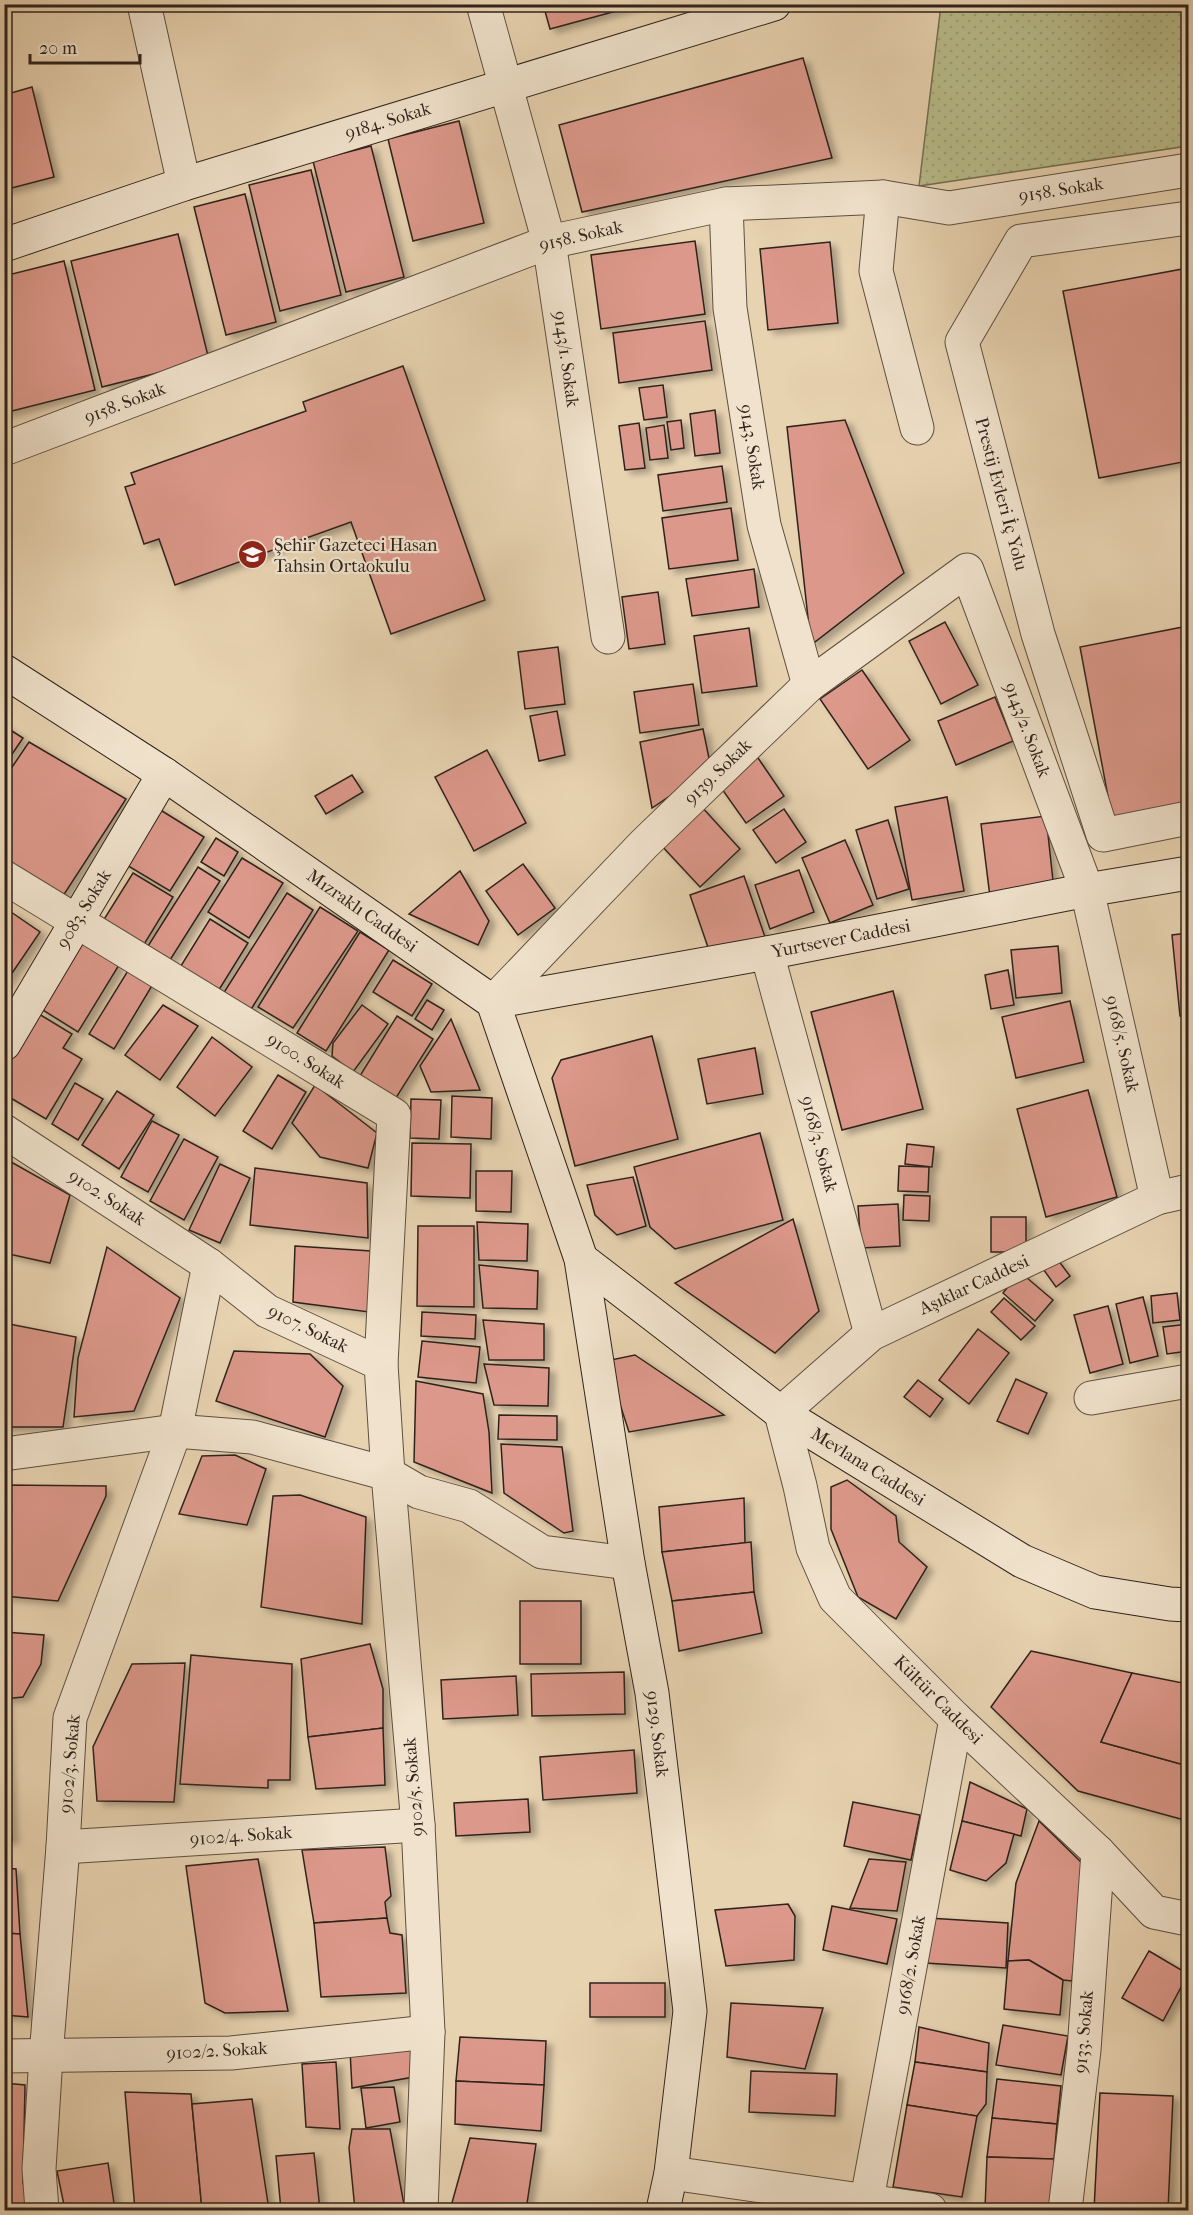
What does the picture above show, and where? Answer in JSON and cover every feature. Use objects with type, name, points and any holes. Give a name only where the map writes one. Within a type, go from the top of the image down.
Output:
[{"type":"street","points":[[144,4],[184,184]]},
{"type":"street","name":"9143/1. Sokak","points":[[483,4],[549,242],[608,637]]},
{"type":"street","name":"9184. Sokak","points":[[4,245],[184,184],[774,4]]},
{"type":"street","name":"9158. Sokak","points":[[4,449],[549,242],[726,204],[883,197],[949,208],[1188,170]]},
{"type":"street","points":[[883,197],[876,271],[917,428]]},
{"type":"street","name":"9143. Sokak","points":[[726,204],[730,308],[764,525],[809,685]]},
{"type":"street","name":"Prestij Evleri İç Yolu","points":[[1188,218],[1021,241],[962,342],[1038,634],[1103,835],[1188,818]]},
{"type":"street","name":"9139. Sokak","points":[[493,1002],[644,844],[809,685],[967,570]]},
{"type":"street","name":"9143/2. Sokak","points":[[967,570],[1087,890]]},
{"type":"street","name":"Mızraklı Caddesi","points":[[4,671],[164,774],[493,1002]]},
{"type":"street","name":"9083. Sokak","points":[[4,1044],[164,774]]},
{"type":"street","name":"Yurtsever Caddesi","points":[[493,1002],[767,953],[1087,890],[1188,873]]},
{"type":"street","name":"9100. Sokak","points":[[4,877],[394,1115],[381,1364]]},
{"type":"street","name":"9168/5. Sokak","points":[[1087,890],[1157,1198]]},
{"type":"street","name":"9168/3. Sokak","points":[[767,953],[871,1334]]},
{"type":"street","points":[[493,1002],[581,1259]]},
{"type":"street","name":"9102. Sokak","points":[[4,1131],[209,1265]]},
{"type":"street","name":"Aşıklar Caddesi","points":[[781,1413],[871,1334],[1157,1198],[1188,1191]]},
{"type":"street","name":"Mevlana Caddesi","points":[[581,1259],[781,1413],[1022,1561],[1095,1592],[1188,1605]]},
{"type":"street","name":"9129. Sokak","points":[[581,1259],[628,1563],[652,1693],[690,2011],[671,2173],[663,2211]]},
{"type":"street","name":"9107. Sokak","points":[[209,1265],[267,1311],[381,1364]]},
{"type":"street","name":"9102/3. Sokak","points":[[42,2211],[39,2169],[63,1847],[70,1718],[175,1431],[209,1265]]},
{"type":"street","name":"9102/5. Sokak","points":[[381,1364],[388,1474],[418,1825],[428,2032],[421,2211]]},
{"type":"street","points":[[1091,1398],[1188,1381]]},
{"type":"street","name":"Kültür Caddesi","points":[[781,1413],[813,1548],[835,1598],[956,1719],[1098,1852],[1155,1912],[1188,1919]]},
{"type":"street","points":[[4,1454],[175,1431],[252,1437],[388,1474],[419,1492],[469,1506],[542,1552],[628,1563]]},
{"type":"street","name":"9168/2. Sokak","points":[[866,2206],[956,1719]]},
{"type":"street","name":"9102/4. Sokak","points":[[63,1847],[418,1825]]},
{"type":"street","name":"9133. Sokak","points":[[1065,2211],[1084,2050],[1098,1852]]},
{"type":"street","name":"9102/2. Sokak","points":[[4,2056],[231,2053],[428,2032]]},
{"type":"street","points":[[671,2173],[866,2206],[930,2211]]},
{"type":"green space","points":[[941,5],[1188,5],[1188,146],[919,186]]},
{"type":"building","points":[[543,4],[642,4],[550,29]]},
{"type":"building","points":[[803,58],[832,158],[582,212],[559,125]]},
{"type":"building","points":[[32,87],[54,177],[4,190],[4,95]]},
{"type":"building","points":[[459,121],[484,223],[413,241],[388,139]]},
{"type":"building","points":[[371,146],[404,277],[346,292],[313,161]]},
{"type":"building","points":[[311,170],[341,295],[280,311],[249,185]]},
{"type":"building","points":[[245,194],[276,322],[226,335],[194,207]]},
{"type":"building","points":[[178,234],[209,360],[102,387],[71,261]]},
{"type":"building","points":[[695,241],[705,314],[601,329],[591,255]]},
{"type":"building","points":[[830,242],[838,323],[768,330],[760,249]]},
{"type":"building","points":[[64,261],[95,390],[4,413],[4,276]]},
{"type":"building","points":[[1188,268],[1188,461],[1099,478],[1063,291]]},
{"type":"building","points":[[705,321],[712,370],[619,383],[613,333]]},
{"type":"building","points":[[403,366],[485,600],[391,634],[351,522],[175,585],[159,539],[144,544],[125,487],[135,484],[131,473],[306,411],[303,402]]},
{"type":"building","points":[[663,385],[667,417],[644,420],[639,388]]},
{"type":"building","points":[[715,410],[720,453],[695,456],[690,414]]},
{"type":"building","points":[[681,420],[684,448],[671,450],[667,422]]},
{"type":"building","points":[[845,420],[904,573],[811,645],[787,427]]},
{"type":"building","points":[[639,423],[645,468],[625,470],[619,426]]},
{"type":"building","points":[[664,425],[668,458],[650,460],[646,428]]},
{"type":"building","points":[[722,466],[727,502],[663,511],[658,475]]},
{"type":"building","points":[[731,508],[738,560],[669,569],[662,518]]},
{"type":"building","points":[[754,569],[759,607],[692,616],[686,579]]},
{"type":"building","points":[[658,592],[665,644],[629,649],[622,597]]},
{"type":"building","points":[[945,622],[978,685],[941,704],[909,641]]},
{"type":"building","points":[[1188,626],[1188,820],[1115,834],[1080,647]]},
{"type":"building","points":[[749,628],[757,686],[702,693],[694,636]]},
{"type":"building","points":[[558,647],[565,704],[525,709],[518,652]]},
{"type":"building","points":[[862,670],[910,740],[868,769],[820,699]]},
{"type":"building","points":[[693,684],[699,725],[640,733],[634,692]]},
{"type":"building","points":[[995,697],[1013,741],[956,765],[938,721]]},
{"type":"building","points":[[557,711],[565,755],[539,761],[530,716]]},
{"type":"building","points":[[4,726],[23,738],[4,766]]},
{"type":"building","points":[[703,729],[711,768],[652,808],[640,742]]},
{"type":"building","points":[[29,742],[126,799],[61,899],[4,864],[4,779]]},
{"type":"building","points":[[487,750],[526,823],[474,851],[435,777]]},
{"type":"building","points":[[756,755],[784,796],[746,823],[717,782]]},
{"type":"building","points":[[352,775],[363,792],[326,814],[315,796]]},
{"type":"building","points":[[947,797],[964,891],[912,900],[895,807]]},
{"type":"building","points":[[154,806],[204,837],[170,891],[120,861]]},
{"type":"building","points":[[701,806],[740,849],[700,887],[660,844]]},
{"type":"building","points":[[784,809],[806,842],[776,863],[753,830]]},
{"type":"building","points":[[1046,816],[1054,890],[990,897],[981,824]]},
{"type":"building","points":[[888,820],[909,889],[877,899],[856,830]]},
{"type":"building","points":[[216,838],[238,852],[224,876],[201,862]]},
{"type":"building","points":[[845,840],[873,905],[830,923],[802,858]]},
{"type":"building","points":[[242,858],[283,883],[249,938],[208,912]]},
{"type":"building","points":[[523,864],[555,908],[518,935],[486,891]]},
{"type":"building","points":[[198,867],[220,881],[170,960],[148,946]]},
{"type":"building","points":[[799,870],[814,912],[770,929],[755,885]]},
{"type":"building","points":[[460,871],[489,921],[478,945],[409,914]]},
{"type":"building","points":[[133,873],[173,897],[143,946],[103,921]]},
{"type":"building","points":[[744,876],[765,937],[711,956],[690,895]]},
{"type":"building","points":[[287,893],[313,910],[250,1011],[223,994]]},
{"type":"building","points":[[320,907],[358,931],[293,1028],[258,1007]]},
{"type":"building","points":[[11,912],[40,932],[4,985],[4,921]]},
{"type":"building","points":[[210,919],[248,943],[217,993],[179,969]]},
{"type":"building","points":[[360,932],[389,950],[326,1051],[297,1033]]},
{"type":"building","points":[[1188,933],[1188,1015],[1180,1016],[1172,935]]},
{"type":"building","points":[[79,940],[119,965],[78,1032],[38,1007]]},
{"type":"building","points":[[1058,946],[1062,993],[1016,998],[1011,950]]},
{"type":"building","points":[[393,960],[432,984],[412,1016],[373,992]]},
{"type":"building","points":[[129,969],[153,984],[114,1049],[89,1034]]},
{"type":"building","points":[[1008,970],[1014,1005],[991,1009],[985,975]]},
{"type":"building","points":[[893,991],[923,1109],[842,1130],[811,1012]]},
{"type":"building","points":[[427,1000],[444,1010],[432,1030],[415,1019]]},
{"type":"building","points":[[1070,1001],[1084,1062],[1016,1078],[1002,1017]]},
{"type":"building","points":[[163,1005],[198,1026],[160,1080],[125,1055]]},
{"type":"building","points":[[362,1005],[388,1024],[353,1072],[332,1056],[333,1043]]},
{"type":"building","points":[[39,1014],[72,1034],[63,1048],[82,1059],[46,1119],[4,1094],[4,1069]]},
{"type":"building","points":[[397,1016],[433,1039],[394,1101],[358,1079]]},
{"type":"building","points":[[451,1019],[480,1090],[431,1092],[420,1066]]},
{"type":"building","points":[[652,1036],[678,1139],[575,1166],[552,1078],[561,1060]]},
{"type":"building","points":[[212,1037],[252,1067],[215,1116],[177,1087]]},
{"type":"building","points":[[755,1048],[763,1094],[707,1104],[698,1059]]},
{"type":"building","points":[[278,1075],[306,1092],[272,1149],[243,1131]]},
{"type":"building","points":[[75,1083],[103,1099],[78,1140],[52,1124]]},
{"type":"building","points":[[315,1085],[377,1133],[368,1168],[320,1157],[292,1123]]},
{"type":"building","points":[[1088,1090],[1117,1197],[1046,1217],[1017,1109]]},
{"type":"building","points":[[117,1091],[154,1115],[119,1169],[82,1145]]},
{"type":"building","points":[[452,1096],[492,1098],[491,1139],[451,1137]]},
{"type":"building","points":[[411,1099],[441,1100],[439,1139],[410,1138]]},
{"type":"building","points":[[152,1121],[179,1135],[148,1192],[121,1177]]},
{"type":"building","points":[[760,1133],[783,1220],[675,1249],[650,1227],[634,1167]]},
{"type":"building","points":[[184,1139],[218,1157],[184,1220],[150,1201]]},
{"type":"building","points":[[412,1143],[471,1144],[470,1198],[411,1196]]},
{"type":"building","points":[[907,1144],[934,1147],[932,1167],[905,1164]]},
{"type":"building","points":[[4,1158],[70,1195],[50,1263],[4,1253]]},
{"type":"building","points":[[220,1164],[250,1178],[220,1243],[189,1230]]},
{"type":"building","points":[[899,1166],[929,1167],[928,1192],[898,1191]]},
{"type":"building","points":[[255,1168],[367,1183],[368,1238],[250,1225]]},
{"type":"building","points":[[476,1171],[512,1171],[511,1212],[476,1211]]},
{"type":"building","points":[[633,1177],[646,1226],[617,1235],[595,1215],[587,1185]]},
{"type":"building","points":[[904,1195],[930,1196],[929,1221],[903,1220]]},
{"type":"building","points":[[898,1204],[900,1246],[861,1248],[858,1206]]},
{"type":"building","points":[[991,1217],[1026,1217],[1026,1252],[991,1252]]},
{"type":"building","points":[[793,1219],[819,1311],[775,1353],[675,1283]]},
{"type":"building","points":[[477,1222],[528,1224],[527,1261],[479,1260]]},
{"type":"building","points":[[418,1226],[474,1226],[474,1307],[417,1306]]},
{"type":"building","points":[[295,1246],[371,1251],[369,1312],[293,1302]]},
{"type":"building","points":[[107,1247],[180,1298],[134,1411],[74,1417],[78,1358]]},
{"type":"building","points":[[1055,1256],[1070,1276],[1056,1287],[1041,1266]]},
{"type":"building","points":[[479,1265],[538,1271],[537,1309],[483,1308]]},
{"type":"building","points":[[1020,1272],[1053,1300],[1035,1321],[1003,1293]]},
{"type":"building","points":[[1177,1293],[1180,1320],[1153,1323],[1151,1296]]},
{"type":"building","points":[[1143,1297],[1158,1356],[1130,1363],[1116,1304]]},
{"type":"building","points":[[1004,1298],[1035,1326],[1021,1340],[991,1312]]},
{"type":"building","points":[[1108,1306],[1123,1364],[1090,1373],[1074,1315]]},
{"type":"building","points":[[422,1312],[476,1315],[475,1339],[421,1336]]},
{"type":"building","points":[[483,1320],[544,1324],[544,1360],[489,1360]]},
{"type":"building","points":[[4,1323],[76,1337],[63,1427],[4,1427]]},
{"type":"building","points":[[1188,1324],[1188,1351],[1167,1354],[1163,1327]]},
{"type":"building","points":[[978,1329],[1009,1353],[969,1404],[939,1380]]},
{"type":"building","points":[[422,1341],[480,1347],[476,1383],[418,1377]]},
{"type":"building","points":[[234,1351],[310,1354],[343,1386],[325,1437],[216,1401]]},
{"type":"building","points":[[635,1355],[724,1415],[629,1432],[606,1361]]},
{"type":"building","points":[[484,1364],[549,1368],[548,1406],[494,1405]]},
{"type":"building","points":[[1016,1379],[1047,1393],[1028,1434],[997,1421]]},
{"type":"building","points":[[918,1380],[943,1399],[930,1417],[904,1397]]},
{"type":"building","points":[[416,1381],[483,1394],[489,1432],[492,1493],[414,1462]]},
{"type":"building","points":[[499,1415],[557,1416],[557,1440],[498,1439]]},
{"type":"building","points":[[501,1444],[562,1447],[573,1531],[564,1533],[504,1493]]},
{"type":"building","points":[[235,1455],[266,1469],[247,1525],[179,1514],[202,1456]]},
{"type":"building","points":[[847,1480],[896,1516],[899,1542],[927,1567],[896,1619],[858,1597],[831,1529],[831,1487]]},
{"type":"building","points":[[4,1485],[106,1486],[106,1496],[58,1601],[4,1596]]},
{"type":"building","points":[[300,1495],[366,1517],[362,1624],[261,1607],[273,1496]]},
{"type":"building","points":[[744,1498],[745,1543],[662,1552],[659,1507]]},
{"type":"building","points":[[751,1542],[754,1592],[672,1601],[662,1552]]},
{"type":"building","points":[[754,1592],[762,1633],[679,1651],[672,1601]]},
{"type":"building","points":[[520,1601],[581,1601],[581,1664],[520,1664]]},
{"type":"building","points":[[4,1632],[44,1635],[41,1664],[23,1697],[4,1699]]},
{"type":"building","points":[[370,1644],[383,1689],[383,1728],[308,1737],[301,1659]]},
{"type":"building","points":[[1031,1651],[1132,1673],[1101,1742],[1188,1766],[1188,1821],[1078,1791],[991,1707]]},
{"type":"building","points":[[191,1655],[292,1664],[290,1780],[268,1780],[268,1788],[180,1784]]},
{"type":"building","points":[[185,1663],[174,1802],[97,1801],[93,1747],[132,1664]]},
{"type":"building","points":[[624,1672],[625,1714],[532,1716],[531,1674]]},
{"type":"building","points":[[1132,1673],[1188,1684],[1188,1766],[1101,1742]]},
{"type":"building","points":[[516,1676],[518,1715],[443,1719],[441,1680]]},
{"type":"building","points":[[5,1699],[8,1764],[4,1764]]},
{"type":"building","points":[[383,1728],[385,1785],[316,1789],[308,1737]]},
{"type":"building","points":[[634,1750],[637,1793],[543,1800],[540,1757]]},
{"type":"building","points":[[4,1764],[8,1764],[12,1840],[4,1840]]},
{"type":"building","points":[[970,1782],[1027,1809],[1021,1836],[962,1821]]},
{"type":"building","points":[[528,1799],[530,1832],[456,1836],[454,1803]]},
{"type":"building","points":[[853,1802],[920,1815],[911,1860],[844,1846]]},
{"type":"building","points":[[962,1821],[1014,1834],[1006,1863],[986,1881],[950,1870]]},
{"type":"building","points":[[1039,1821],[1083,1864],[1072,1981],[1063,1980],[1029,1960],[1008,1961],[1016,1883]]},
{"type":"building","points":[[385,1847],[391,1896],[385,1902],[387,1918],[314,1923],[302,1850]]},
{"type":"building","points":[[258,1859],[288,2011],[225,2013],[205,2003],[186,1866]]},
{"type":"building","points":[[869,1859],[906,1862],[897,1911],[850,1908]]},
{"type":"building","points":[[4,1868],[16,1869],[20,1934],[4,1933]]},
{"type":"building","points":[[788,1904],[795,1916],[794,1960],[726,1966],[715,1910]]},
{"type":"building","points":[[832,1906],[897,1919],[887,1964],[823,1950]]},
{"type":"building","points":[[387,1918],[390,1933],[402,1935],[406,1993],[321,1997],[314,1923]]},
{"type":"building","points":[[928,1918],[1008,1923],[1006,1968],[925,1963]]},
{"type":"building","points":[[4,1933],[20,1934],[28,2017],[4,2015]]},
{"type":"building","points":[[1149,1951],[1188,1974],[1163,2021],[1122,1998]]},
{"type":"building","points":[[1029,1960],[1063,1980],[1060,2015],[1004,2009],[1008,1961]]},
{"type":"building","points":[[590,1983],[665,1983],[665,2017],[590,2017]]},
{"type":"building","points":[[731,2003],[823,2008],[805,2069],[727,2057]]},
{"type":"building","points":[[1003,2025],[1068,2036],[1061,2075],[996,2065]]},
{"type":"building","points":[[919,2027],[989,2043],[987,2072],[915,2062]]},
{"type":"building","points":[[460,2037],[546,2041],[544,2085],[456,2081]]},
{"type":"building","points":[[419,2038],[419,2076],[352,2088],[350,2050]]},
{"type":"building","points":[[336,2062],[340,2129],[306,2127],[302,2064]]},
{"type":"building","points":[[915,2062],[987,2072],[986,2104],[977,2116],[907,2105]]},
{"type":"building","points":[[751,2071],[837,2074],[835,2116],[749,2112]]},
{"type":"building","points":[[997,2079],[1061,2086],[1057,2124],[992,2118]]},
{"type":"building","points":[[456,2081],[544,2085],[541,2131],[455,2124]]},
{"type":"building","points":[[4,2083],[25,2085],[23,2183],[33,2210],[4,2210]]},
{"type":"building","points":[[394,2087],[400,2122],[366,2128],[361,2088]]},
{"type":"building","points":[[125,2092],[191,2094],[202,2210],[135,2210]]},
{"type":"building","points":[[1100,2093],[1173,2096],[1168,2210],[1094,2210]]},
{"type":"building","points":[[252,2099],[269,2210],[202,2210],[192,2104]]},
{"type":"building","points":[[907,2105],[977,2116],[962,2197],[893,2187]]},
{"type":"building","points":[[992,2118],[1057,2124],[1054,2159],[987,2157]]},
{"type":"building","points":[[352,2129],[390,2129],[405,2210],[355,2210],[349,2148]]},
{"type":"building","points":[[470,2138],[536,2144],[526,2210],[450,2210]]},
{"type":"building","points":[[314,2153],[320,2210],[281,2210],[276,2156]]},
{"type":"building","points":[[987,2157],[1054,2159],[1052,2210],[985,2209]]},
{"type":"building","points":[[108,2163],[115,2210],[65,2210],[57,2171]]},
{"type":"building","points":[[782,2203],[853,2210],[780,2210]]},
{"type":"place","name":"Şehir Gazeteci Hasan Tahsin Ortaokulu","points":[[253,555]]}]
